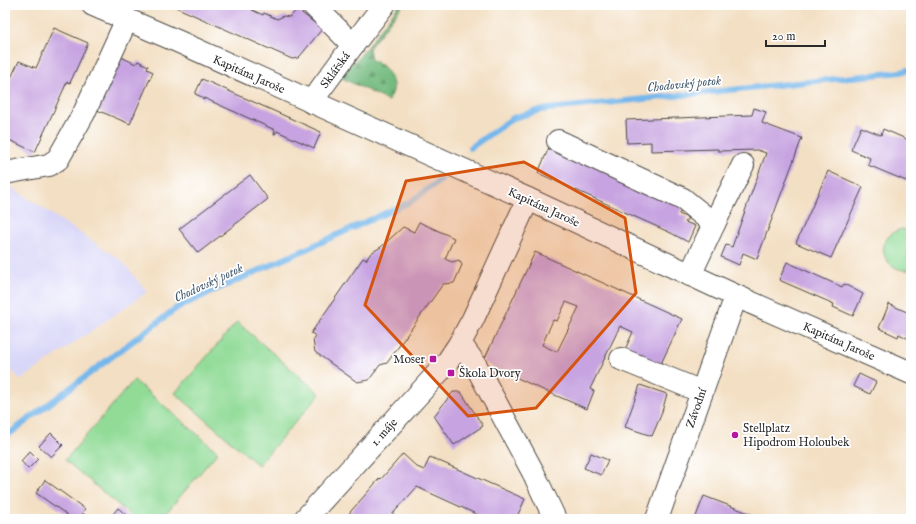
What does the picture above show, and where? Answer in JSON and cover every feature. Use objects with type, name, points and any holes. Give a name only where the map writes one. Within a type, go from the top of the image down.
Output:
[{"type":"street","name":"Kapitána Jaroše","points":[[93,5],[124,12],[177,41],[736,296],[911,373]]},
{"type":"street","name":"Sklářská","points":[[311,102],[353,44],[313,5]]},
{"type":"street","points":[[353,44],[384,5]]},
{"type":"street","points":[[5,172],[49,165],[58,159],[84,113],[124,12]]},
{"type":"street","points":[[558,141],[683,199],[714,224]]},
{"type":"street","points":[[690,275],[743,165]]},
{"type":"street","name":"1. máje","points":[[305,519],[446,364],[460,343],[528,200]]},
{"type":"street","name":"Závodní","points":[[657,519],[736,296]]},
{"type":"street","points":[[460,343],[475,364],[533,472],[555,519]]},
{"type":"street","points":[[621,359],[702,392]]},
{"type":"highlighted area","points":[[524,162],[625,218],[636,293],[536,408],[468,416],[365,305],[406,181]]},
{"type":"shaded area","points":[[11,187],[122,261],[147,292],[21,380],[5,364],[5,193]]},
{"type":"green space","points":[[399,5],[403,5],[369,48],[371,60],[376,61],[388,71],[392,81],[393,91],[389,101],[340,77],[351,63],[357,60]]},
{"type":"green space","points":[[902,229],[911,231],[911,270],[892,266],[884,253],[884,246],[887,239],[893,233]]},
{"type":"green space","points":[[237,322],[320,394],[258,465],[175,393]]},
{"type":"green space","points":[[134,380],[218,452],[161,519],[135,519],[65,460]]},
{"type":"building","points":[[171,5],[238,5],[242,7],[243,5],[254,5],[252,10],[263,15],[264,13],[277,19],[284,16],[291,16],[297,9],[322,29],[298,58],[292,59]]},
{"type":"building","points":[[54,28],[88,43],[70,83],[67,82],[35,152],[5,138],[5,90],[19,61],[36,68]]},
{"type":"building","points":[[121,57],[136,64],[138,61],[148,66],[147,69],[153,72],[130,124],[97,110]]},
{"type":"building","points":[[202,79],[321,132],[314,148],[277,131],[274,134],[275,130],[204,98],[204,100],[202,99],[202,97],[195,94]]},
{"type":"building","points":[[754,108],[766,112],[762,123],[802,138],[757,259],[743,253],[739,265],[721,257],[726,245],[732,247],[766,153],[757,150],[718,151],[718,149],[651,151],[651,142],[627,143],[626,120],[752,115]]},
{"type":"building","points":[[861,127],[881,135],[883,129],[911,141],[911,183],[868,165],[870,158],[851,150]]},
{"type":"building","points":[[550,145],[683,207],[679,214],[688,218],[685,222],[695,226],[688,242],[538,173]]},
{"type":"building","points":[[828,171],[863,187],[831,258],[796,243]]},
{"type":"building","points":[[250,175],[268,199],[198,253],[179,229]]},
{"type":"building","points":[[419,222],[454,238],[445,259],[452,262],[459,260],[462,265],[454,283],[443,284],[387,363],[380,365],[369,380],[357,382],[315,352],[313,340],[316,336],[311,333],[363,258],[366,260],[371,253],[381,247],[403,227],[414,232]]},
{"type":"building","points":[[535,252],[682,319],[658,370],[623,354],[633,332],[620,326],[590,389],[594,391],[587,409],[483,362]],"holes":[[[566,302],[579,307],[557,352],[542,345],[553,320],[557,321]]]},
{"type":"building","points":[[787,262],[842,287],[844,284],[863,294],[853,316],[833,307],[834,304],[779,280]]},
{"type":"building","points":[[889,304],[909,313],[907,317],[911,318],[911,340],[899,334],[898,337],[879,328]]},
{"type":"building","points":[[859,374],[876,382],[870,394],[853,386]]},
{"type":"building","points":[[640,385],[667,394],[661,415],[652,436],[625,427]]},
{"type":"building","points":[[453,392],[461,392],[483,426],[454,445],[434,416]]},
{"type":"building","points":[[51,433],[63,445],[51,457],[39,446]]},
{"type":"building","points":[[30,451],[38,459],[28,469],[21,461]]},
{"type":"building","points":[[591,453],[608,460],[601,475],[584,468]]},
{"type":"building","points":[[403,454],[417,467],[424,470],[430,457],[525,499],[516,519],[487,519],[417,487],[388,519],[344,519]]},
{"type":"building","points":[[45,480],[85,509],[82,513],[85,515],[81,519],[73,519],[36,493]]},
{"type":"building","points":[[704,496],[764,519],[695,519]]},
{"type":"building","points":[[118,508],[131,519],[109,519]]},
{"type":"waterway","name":"Chodovský potok","points":[[470,148],[513,118],[540,110],[901,72],[911,69]]},
{"type":"waterway","name":"Chodovský potok","points":[[5,437],[178,307],[410,202],[441,180]]},
{"type":"place","name":"Moser","points":[[433,359]]},
{"type":"place","name":"Škola Dvory","points":[[451,373]]},
{"type":"place","name":"Stellplatz Hipodrom Holoubek","points":[[735,435]]}]
